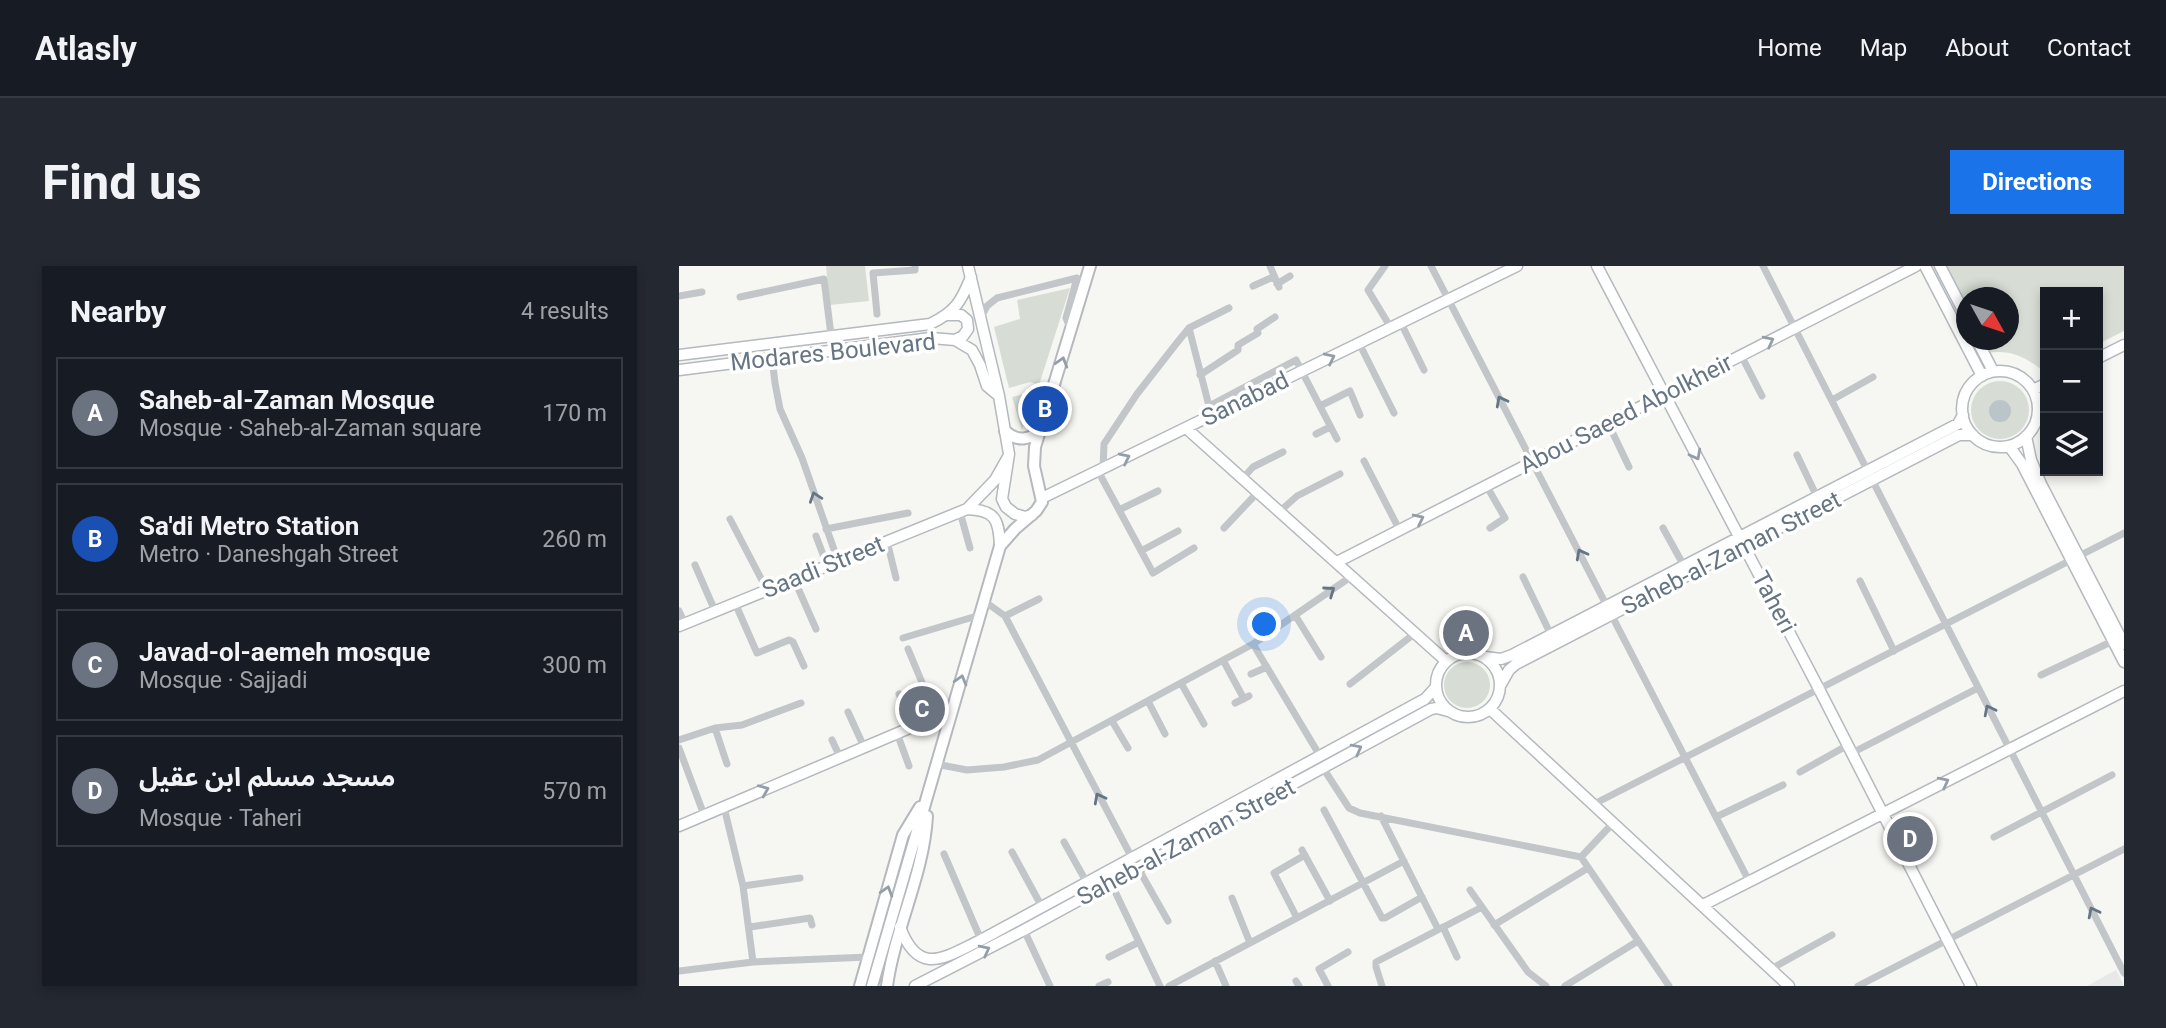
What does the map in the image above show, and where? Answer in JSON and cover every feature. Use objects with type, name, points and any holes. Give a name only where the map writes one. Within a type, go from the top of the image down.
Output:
[{"type":"main road","points":[[1000,546],[1014,529],[1039,508],[1042,498],[1034,466],[1035,447],[1090,266]]},
{"type":"main road","name":"Sanabad","points":[[1042,498],[1517,266]]},
{"type":"main road","name":"Taheri","points":[[1597,266],[1971,986]]},
{"type":"main road","name":"Abou Saeed Abolkheir","points":[[1337,562],[1916,266]]},
{"type":"main road","points":[[1925,266],[1982,376]]},
{"type":"main road","points":[[1940,266],[1956,298]]},
{"type":"main road","points":[[969,271],[1005,431],[1008,457],[1004,503],[1015,514],[1025,517],[1032,515]]},
{"type":"main road","name":"Modares Boulevard","points":[[679,355],[930,324],[948,315],[962,299],[969,271]]},
{"type":"main road","points":[[948,315],[961,315],[967,320],[968,329],[955,340]]},
{"type":"main road","name":"Modares Boulevard","points":[[679,370],[931,338],[955,340],[972,351],[987,386],[999,396]]},
{"type":"main road","points":[[2103,356],[2124,345]]},
{"type":"main road","points":[[1982,350],[1993,371]]},
{"type":"main road","points":[[1993,371],[2011,372],[2019,376],[2033,390],[2037,400],[2036,419],[2026,436],[2009,446],[1990,445],[1973,435],[1963,415],[1964,398],[1968,389],[1982,376],[1993,371]]},
{"type":"main road","points":[[2033,390],[2040,386]]},
{"type":"main road","name":"Saheb-al-Zaman Street","points":[[1485,657],[1501,659],[1512,655],[1611,610],[1870,475],[1954,426],[1961,421],[1963,415]]},
{"type":"main road","points":[[1005,431],[1024,439],[1034,435],[1041,427]]},
{"type":"main road","points":[[1186,428],[1445,661]]},
{"type":"main road","name":"Saheb-al-Zaman Street","points":[[1500,686],[1509,670],[1516,664],[1684,566],[1742,541],[1817,497],[1959,435],[1973,435]]},
{"type":"main road","points":[[2026,436],[2031,460],[2124,662]]},
{"type":"main road","points":[[2009,446],[2022,464],[2124,644]]},
{"type":"main road","points":[[964,510],[987,490],[1008,457]]},
{"type":"main road","points":[[872,986],[1000,546],[1000,529],[993,517],[984,510],[964,510]]},
{"type":"main road","name":"Saadi Street","points":[[682,625],[964,510]]},
{"type":"main road","points":[[1461,653],[1485,657],[1497,670],[1500,686],[1499,695],[1490,709],[1483,714],[1466,718],[1448,710],[1439,700],[1436,688],[1437,675],[1445,661],[1461,653]]},
{"type":"main road","points":[[900,926],[907,943],[919,956],[927,959],[944,957],[981,940],[1426,699],[1436,688]]},
{"type":"main road","points":[[1703,905],[2124,691]]},
{"type":"main road","name":"Saheb-al-Zaman Street","points":[[919,983],[1111,883],[1431,709],[1448,710]]},
{"type":"main road","points":[[1490,709],[1790,986]]},
{"type":"main road","points":[[679,826],[952,710]]},
{"type":"main road","points":[[887,986],[900,926],[925,842],[928,793]]},
{"type":"main road","points":[[860,986],[903,835],[928,793]]},
{"type":"street","points":[[877,314],[873,274],[915,270],[915,266]]},
{"type":"street","points":[[1269,266],[1277,283]]},
{"type":"street","points":[[1385,266],[1368,290],[1391,328]]},
{"type":"street","points":[[1431,266],[1749,881]]},
{"type":"street","points":[[1763,266],[2124,973]]},
{"type":"street","points":[[1252,286],[1277,283],[1290,276]]},
{"type":"street","points":[[980,319],[997,298],[1077,278],[1066,318],[1071,330]]},
{"type":"street","points":[[740,297],[824,279],[831,335]]},
{"type":"street","points":[[679,296],[702,292]]},
{"type":"street","points":[[1194,548],[1153,573],[1100,470],[1104,444],[1137,394],[1189,328],[1229,308]]},
{"type":"street","points":[[1201,374],[1238,350],[1238,345],[1258,333],[1257,329],[1275,317]]},
{"type":"street","points":[[1401,323],[1424,370]]},
{"type":"street","points":[[1189,328],[1209,406],[1296,360],[1336,439]]},
{"type":"street","points":[[1359,343],[1394,413]]},
{"type":"street","points":[[1741,355],[1762,396]]},
{"type":"street","points":[[772,358],[780,409],[802,458],[838,561]]},
{"type":"street","points":[[1832,400],[1873,377]]},
{"type":"street","points":[[1320,406],[1350,391],[1360,415]]},
{"type":"street","points":[[1608,423],[1629,467]]},
{"type":"street","points":[[1317,434],[1330,427]]},
{"type":"street","points":[[1243,478],[1253,467],[1283,452]]},
{"type":"street","points":[[1797,455],[1817,497]]},
{"type":"street","points":[[1364,461],[1399,529]]},
{"type":"street","points":[[1280,511],[1297,496],[1340,474]]},
{"type":"street","points":[[1486,485],[1505,518],[1490,528]]},
{"type":"street","points":[[1119,510],[1158,491]]},
{"type":"street","points":[[1224,528],[1258,492]]},
{"type":"street","points":[[964,510],[970,548]]},
{"type":"street","points":[[826,529],[908,513]]},
{"type":"street","points":[[730,519],[768,590]]},
{"type":"street","points":[[1663,528],[1684,566]]},
{"type":"street","points":[[1141,551],[1178,531]]},
{"type":"street","points":[[1594,804],[2124,533]]},
{"type":"street","points":[[816,536],[827,565]]},
{"type":"street","points":[[887,541],[896,578]]},
{"type":"street","points":[[695,565],[715,611]]},
{"type":"street","points":[[936,764],[967,770],[1004,768],[1038,760],[1253,644],[1352,576]]},
{"type":"street","points":[[1523,577],[1551,635]]},
{"type":"street","points":[[794,579],[816,629]]},
{"type":"street","points":[[1860,581],[1894,651]]},
{"type":"street","points":[[1005,616],[1039,599]]},
{"type":"street","points":[[984,601],[1005,616],[1132,858]]},
{"type":"street","points":[[735,603],[757,653],[789,640],[793,642],[804,666]]},
{"type":"street","points":[[679,611],[682,625]]},
{"type":"street","points":[[903,638],[980,615]]},
{"type":"street","points":[[1295,615],[1321,657]]},
{"type":"street","points":[[1350,684],[1414,634]]},
{"type":"street","points":[[2041,675],[2113,641]]},
{"type":"street","points":[[1253,644],[1320,756]]},
{"type":"street","points":[[908,649],[936,716]]},
{"type":"street","points":[[1223,660],[1246,697],[1235,703]]},
{"type":"street","points":[[1251,674],[1267,667]]},
{"type":"street","points":[[1181,683],[1204,724]]},
{"type":"street","points":[[1800,772],[1978,688]]},
{"type":"street","points":[[899,694],[914,726]]},
{"type":"street","points":[[1148,701],[1165,734]]},
{"type":"street","points":[[679,740],[715,728],[742,725],[801,703]]},
{"type":"street","points":[[848,712],[864,747]]},
{"type":"street","points":[[1112,721],[1128,748]]},
{"type":"street","points":[[715,728],[727,764]]},
{"type":"street","points":[[897,733],[909,766]]},
{"type":"street","points":[[831,740],[840,757]]},
{"type":"street","points":[[679,748],[704,815]]},
{"type":"street","points":[[1323,768],[1349,808],[1360,813],[1581,858],[1669,986]]},
{"type":"street","points":[[1994,836],[2112,775]]},
{"type":"street","points":[[1716,817],[1783,785]]},
{"type":"street","points":[[724,807],[743,886],[753,962]]},
{"type":"street","points":[[1324,810],[1383,919],[1422,897]]},
{"type":"street","points":[[1381,816],[1422,897],[1457,957]]},
{"type":"street","points":[[1581,858],[1614,822]]},
{"type":"street","points":[[1064,842],[1087,883]]},
{"type":"street","points":[[1858,986],[2124,849]]},
{"type":"street","points":[[1011,852],[1042,907]]},
{"type":"street","points":[[1297,918],[1274,873],[1304,852],[1330,901]]},
{"type":"street","points":[[944,854],[981,940]]},
{"type":"street","points":[[1174,985],[1404,861]]},
{"type":"street","points":[[1137,868],[1168,921]]},
{"type":"street","points":[[1494,925],[1588,868]]},
{"type":"street","points":[[743,886],[800,878]]},
{"type":"street","points":[[1111,883],[1160,986]]},
{"type":"street","points":[[1470,890],[1528,972],[1546,986]]},
{"type":"street","points":[[1232,898],[1250,943]]},
{"type":"street","points":[[1383,986],[1376,964],[1482,907]]},
{"type":"street","points":[[750,927],[810,918],[811,925]]},
{"type":"street","points":[[1024,929],[1050,986]]},
{"type":"street","points":[[1771,969],[1832,935]]},
{"type":"street","points":[[1565,986],[1638,941]]},
{"type":"street","points":[[1109,957],[1139,942]]},
{"type":"street","points":[[1328,986],[1319,969],[1348,952]]},
{"type":"street","points":[[2115,956],[2124,952]]},
{"type":"street","points":[[679,971],[753,962],[867,957]]},
{"type":"street","points":[[1215,961],[1226,986]]},
{"type":"street","points":[[1100,986],[1108,982]]},
{"type":"shaded area","points":[[826,266],[865,266],[869,301],[830,305]]},
{"type":"shaded area","points":[[1943,266],[2124,266],[2124,331],[2103,342],[2103,287],[2040,287],[2040,369],[2017,355],[1987,353],[1985,350],[2019,350],[2019,287],[1956,287],[1956,293]]},
{"type":"shaded area","points":[[1070,288],[1039,385],[1030,382],[1009,388],[994,327],[1020,319],[1017,300]]},
{"type":"shaded area","points":[[1994,381],[2006,381],[2021,389],[2029,404],[2029,416],[2021,431],[2006,439],[1994,439],[1979,431],[1971,416],[1971,404],[1979,389]]},
{"type":"shaded area","points":[[1035,393],[1022,430],[1012,397]]},
{"type":"shaded area","points":[[2000,400],[2008,403],[2011,411],[2008,419],[2000,422],[1992,419],[1989,411],[1992,403]]},
{"type":"shaded area","points":[[1467,662],[1483,669],[1490,685],[1483,701],[1467,708],[1451,701],[1444,685],[1451,669]]},
{"type":"shaded area","points":[[2116,970],[2124,986],[2087,986]]},
{"type":"place","name":"Sa'di Metro Station","points":[[1045,409]]},
{"type":"place","name":"Saheb-al-Zaman Mosque","points":[[1466,633]]},
{"type":"place","name":"Javad-ol-aemeh mosque","points":[[922,709]]},
{"type":"place","name":"مسجد مسلم ابن عقیل","points":[[1910,839]]}]
